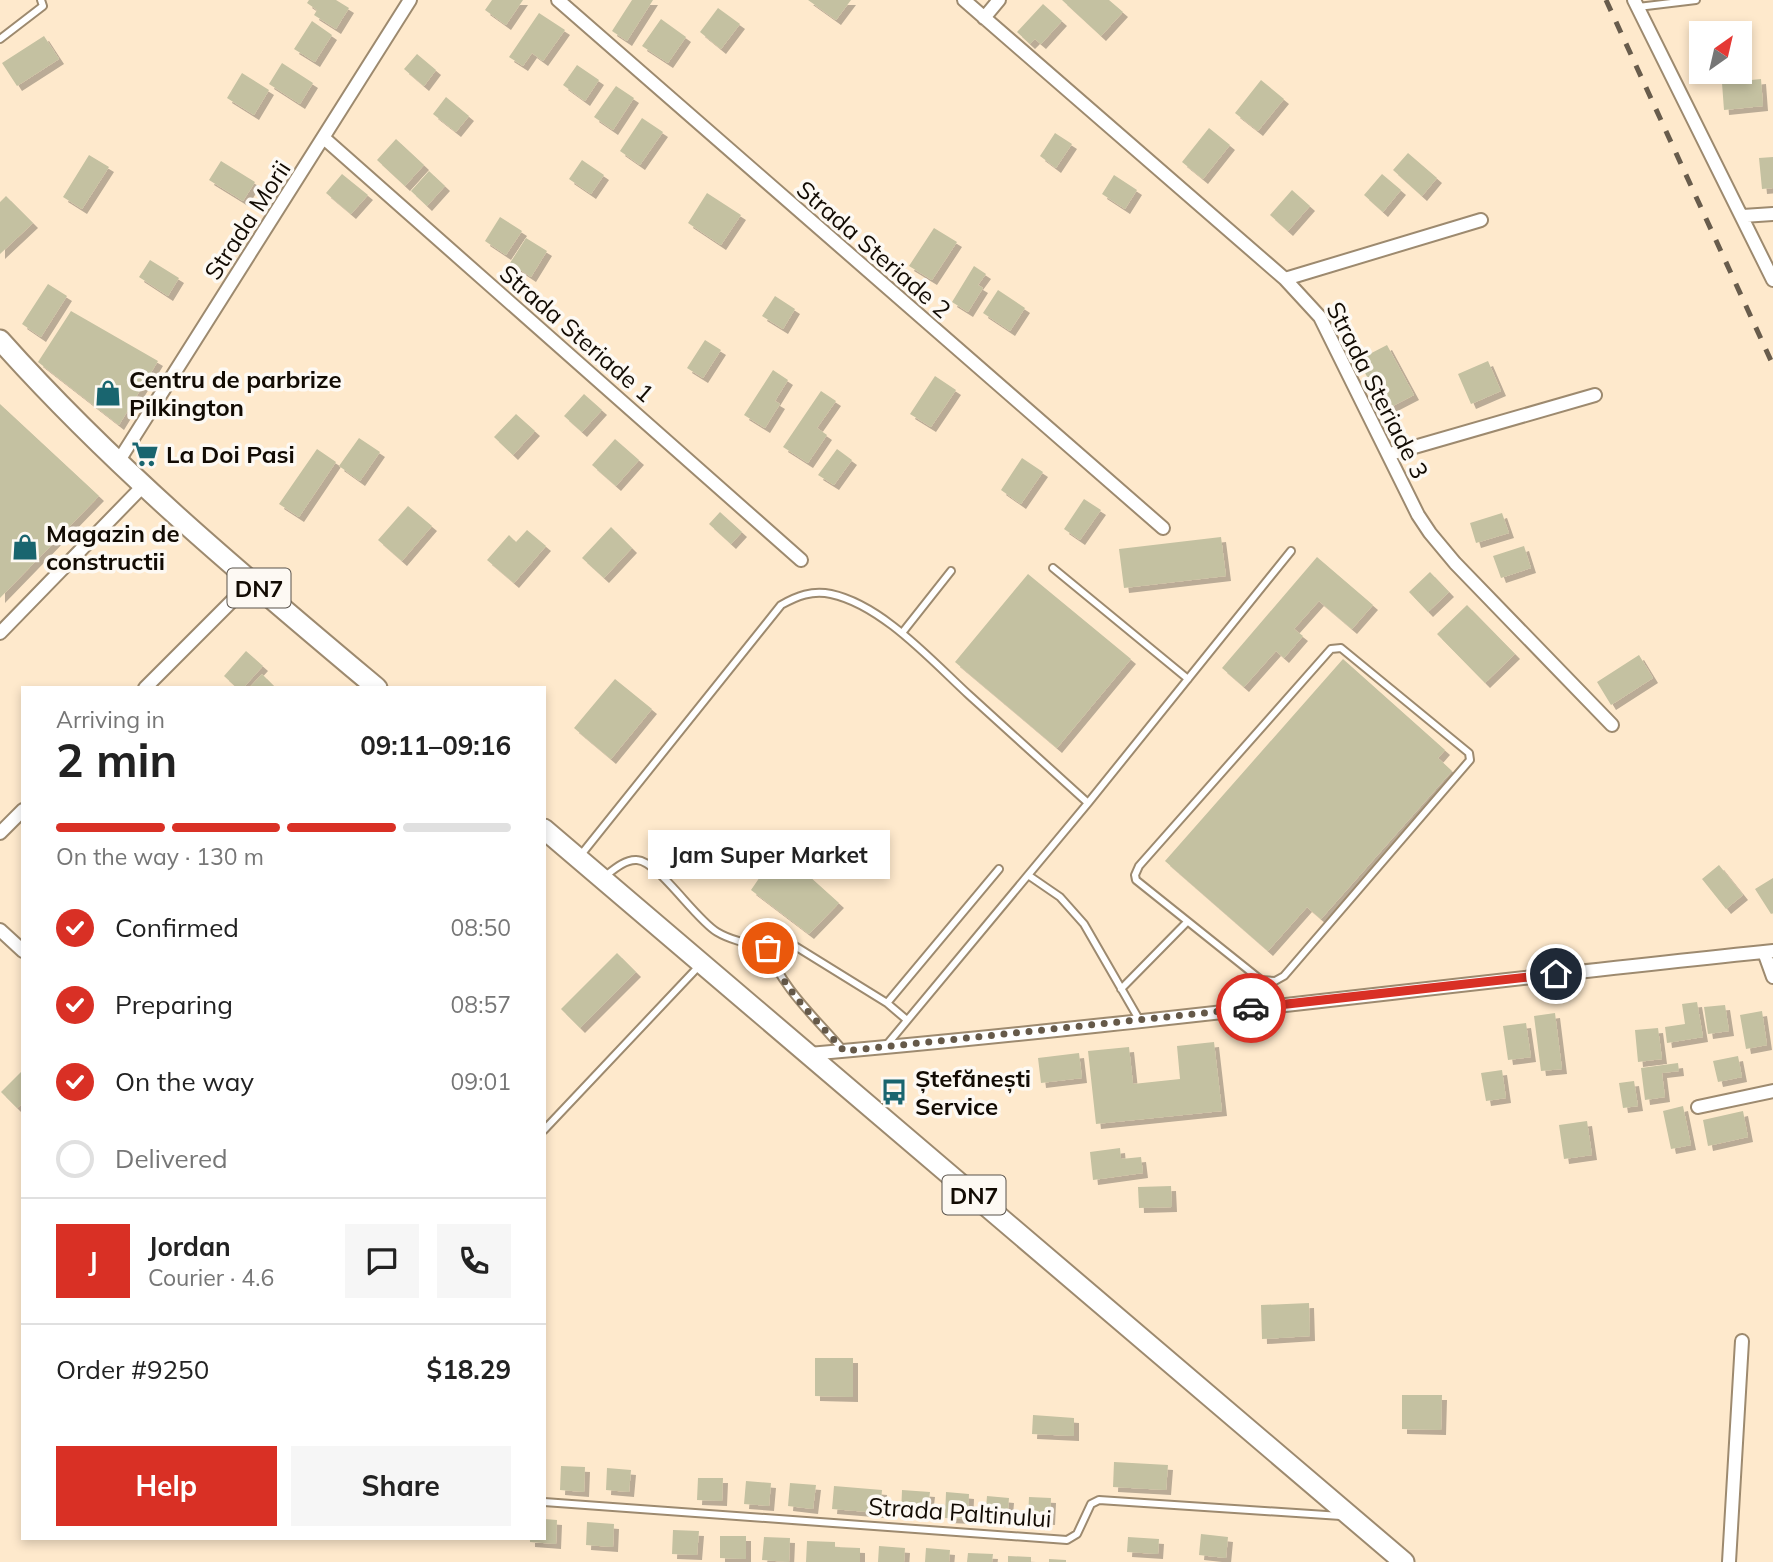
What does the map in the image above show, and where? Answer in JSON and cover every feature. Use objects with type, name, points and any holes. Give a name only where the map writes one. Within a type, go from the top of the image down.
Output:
[{"type":"main road","name":"DN7","points":[[2,348],[143,486],[375,686]]},
{"type":"main road","name":"DN7","points":[[546,831],[1404,1562]]},
{"type":"street","name":"Strada Morii","points":[[118,462],[410,0]]},
{"type":"street","name":"Strada Steriade 2","points":[[558,0],[1163,528]]},
{"type":"street","name":"Strada Steriade 3","points":[[964,0],[1286,279],[1320,317],[1418,515],[1430,534],[1612,725]]},
{"type":"street","points":[[984,18],[999,0]]},
{"type":"street","points":[[1636,3],[1773,280]]},
{"type":"street","name":"Strada Steriade 1","points":[[324,139],[801,559]]},
{"type":"street","points":[[1743,216],[1773,214]]},
{"type":"street","points":[[1286,279],[1482,220]]},
{"type":"street","points":[[1390,454],[1595,395]]},
{"type":"street","points":[[0,633],[143,486]]},
{"type":"street","points":[[147,686],[251,582]]},
{"type":"street","points":[[0,833],[21,812]]},
{"type":"street","points":[[0,930],[21,949]]},
{"type":"street","points":[[809,1054],[1140,1021],[1530,976],[1768,952],[1773,977]]},
{"type":"street","points":[[1698,1107],[1773,1091]]},
{"type":"street","points":[[1729,1562],[1742,1341]]},
{"type":"lane","points":[[0,39],[43,6],[41,0]]},
{"type":"lane","points":[[1636,3],[1696,0]]},
{"type":"lane","points":[[883,1048],[1088,803],[1291,551]]},
{"type":"lane","points":[[1053,568],[1188,679]]},
{"type":"lane","points":[[902,634],[951,571]]},
{"type":"lane","points":[[578,858],[780,606],[796,596],[813,592],[832,594],[864,607],[902,634],[1088,803]]},
{"type":"lane","points":[[1331,649],[1345,649],[1469,753],[1469,764],[1284,976],[1275,981],[1261,979],[1187,922],[1136,880],[1139,866],[1331,649]]},
{"type":"lane","points":[[602,878],[626,862],[639,860],[656,869],[677,894],[716,931],[741,942],[768,948],[795,946],[887,1003],[906,1020]]},
{"type":"lane","points":[[887,1003],[999,869]]},
{"type":"lane","points":[[1028,875],[1060,897],[1084,924],[1140,1021]]},
{"type":"lane","points":[[1121,989],[1187,922]]},
{"type":"lane","points":[[768,948],[774,965],[786,982],[844,1051]]},
{"type":"lane","points":[[546,1128],[702,963]]},
{"type":"lane","name":"Strada Paltinului","points":[[546,1502],[1067,1540],[1077,1534],[1091,1504],[1099,1500],[1351,1517]]},
{"type":"building","points":[[309,0],[336,0],[349,8],[336,29],[314,15],[317,10],[307,3]]},
{"type":"building","points":[[492,0],[523,0],[506,25],[485,10]]},
{"type":"building","points":[[632,0],[653,0],[627,41],[612,31]]},
{"type":"building","points":[[808,0],[851,0],[836,20]]},
{"type":"building","points":[[1062,0],[1109,0],[1123,12],[1101,36]]},
{"type":"building","points":[[1043,4],[1062,21],[1041,44],[1035,39],[1030,44],[1017,32]]},
{"type":"building","points":[[718,8],[740,24],[721,49],[700,32]]},
{"type":"building","points":[[539,13],[565,30],[543,61],[532,53],[523,66],[509,57]]},
{"type":"building","points":[[661,19],[686,37],[668,63],[642,46]]},
{"type":"building","points":[[312,21],[332,35],[315,62],[294,49]]},
{"type":"building","points":[[44,36],[59,59],[17,86],[2,63]]},
{"type":"building","points":[[417,54],[436,70],[424,86],[404,69]]},
{"type":"building","points":[[282,63],[313,83],[300,104],[269,84]]},
{"type":"building","points":[[577,65],[599,80],[585,101],[563,85]]},
{"type":"building","points":[[242,73],[269,90],[254,115],[227,98]]},
{"type":"building","points":[[1761,79],[1763,106],[1724,110],[1722,84],[1752,84],[1752,80]]},
{"type":"building","points":[[1261,80],[1284,99],[1258,131],[1235,113]]},
{"type":"building","points":[[616,86],[634,98],[613,130],[594,117]]},
{"type":"building","points":[[446,97],[469,116],[456,132],[433,114]]},
{"type":"building","points":[[642,118],[663,132],[640,165],[620,151]]},
{"type":"building","points":[[1209,128],[1230,145],[1203,179],[1182,162]]},
{"type":"building","points":[[1055,133],[1072,144],[1056,168],[1040,156]]},
{"type":"building","points":[[396,139],[424,165],[405,186],[377,160]]},
{"type":"building","points":[[1408,153],[1437,178],[1422,196],[1393,170]]},
{"type":"building","points":[[89,155],[109,167],[82,209],[63,197]]},
{"type":"building","points":[[1773,157],[1773,188],[1762,189],[1759,158]]},
{"type":"building","points":[[582,160],[604,175],[591,194],[569,179]]},
{"type":"building","points":[[221,161],[255,182],[243,201],[209,180]]},
{"type":"building","points":[[429,171],[445,186],[427,206],[411,191]]},
{"type":"building","points":[[342,174],[368,195],[351,214],[326,193]]},
{"type":"building","points":[[1382,174],[1401,190],[1383,212],[1364,195]]},
{"type":"building","points":[[1114,175],[1137,190],[1125,209],[1102,194]]},
{"type":"building","points":[[1292,190],[1310,206],[1288,231],[1270,215]]},
{"type":"building","points":[[707,193],[741,215],[721,245],[688,223]]},
{"type":"building","points":[[6,196],[33,223],[0,254],[0,202]]},
{"type":"building","points":[[500,217],[522,231],[506,255],[485,241]]},
{"type":"building","points":[[934,228],[957,242],[932,280],[909,266]]},
{"type":"building","points":[[526,238],[547,251],[531,277],[510,263]]},
{"type":"building","points":[[150,260],[179,278],[168,296],[139,277]]},
{"type":"building","points":[[974,266],[986,274],[978,285],[983,288],[968,312],[952,302]]},
{"type":"building","points":[[48,284],[67,296],[41,337],[22,324]]},
{"type":"building","points":[[998,290],[1025,308],[1010,331],[983,313]]},
{"type":"building","points":[[775,296],[795,309],[783,329],[762,316]]},
{"type":"building","name":"Centru de parbrize Pilkington","points":[[71,311],[158,361],[119,425],[38,362]]},
{"type":"building","points":[[705,340],[721,350],[703,378],[687,368]]},
{"type":"building","points":[[1387,345],[1414,395],[1385,410],[1358,360]]},
{"type":"building","points":[[1488,361],[1501,391],[1471,404],[1458,374]]},
{"type":"building","points":[[773,370],[788,380],[775,401],[780,404],[765,428],[744,415]]},
{"type":"building","points":[[935,376],[956,390],[931,427],[910,414]]},
{"type":"building","points":[[821,391],[836,401],[817,428],[827,435],[808,463],[783,447]]},
{"type":"building","points":[[584,394],[602,410],[582,432],[564,416]]},
{"type":"building","name":"Magazin de constructii","points":[[0,404],[99,496],[0,598]]},
{"type":"building","points":[[516,414],[535,431],[513,455],[494,437]]},
{"type":"building","points":[[359,438],[380,452],[360,481],[339,466]]},
{"type":"building","points":[[615,439],[639,460],[616,486],[592,465]]},
{"type":"building","points":[[317,449],[336,462],[299,517],[279,504]]},
{"type":"building","points":[[837,449],[852,460],[834,485],[818,475]]},
{"type":"building","points":[[1022,458],[1043,472],[1021,504],[1001,490]]},
{"type":"building","points":[[1084,499],[1101,510],[1080,540],[1064,529]]},
{"type":"building","points":[[408,506],[432,526],[402,561],[378,540]]},
{"type":"building","points":[[720,512],[742,532],[731,544],[709,524]]},
{"type":"building","points":[[1502,513],[1509,533],[1476,543],[1470,523]]},
{"type":"building","points":[[611,527],[632,548],[604,578],[582,558]]},
{"type":"building","points":[[527,530],[546,546],[514,583],[487,560],[509,535],[516,542]]},
{"type":"building","points":[[1221,537],[1226,576],[1124,588],[1119,549]]},
{"type":"building","points":[[1524,546],[1531,568],[1501,578],[1493,556]]},
{"type":"building","points":[[1317,557],[1373,605],[1352,629],[1319,601],[1294,629],[1303,636],[1284,658],[1276,651],[1244,687],[1222,668]]},
{"type":"building","points":[[1430,572],[1449,592],[1428,612],[1409,592]]},
{"type":"building","points":[[1028,574],[1131,659],[1057,748],[955,662]]},
{"type":"building","points":[[1467,605],[1515,654],[1485,683],[1437,634]]},
{"type":"building","points":[[246,651],[263,666],[245,686],[235,686],[224,676]]},
{"type":"building","points":[[1639,655],[1653,678],[1611,705],[1597,682]]},
{"type":"building","points":[[1343,659],[1445,750],[1438,758],[1452,771],[1321,919],[1307,907],[1268,951],[1165,861]]},
{"type":"building","points":[[262,674],[274,686],[251,686]]},
{"type":"building","points":[[615,679],[652,709],[611,759],[574,728]]},
{"type":"building","points":[[779,849],[839,903],[809,934],[751,890]]},
{"type":"building","points":[[1719,865],[1743,895],[1726,909],[1702,879]]},
{"type":"building","points":[[1773,878],[1773,913],[1771,914],[1755,889]]},
{"type":"building","points":[[617,953],[636,972],[580,1028],[561,1009]]},
{"type":"building","points":[[1697,1002],[1703,1037],[1667,1043],[1665,1027],[1685,1024],[1682,1004]]},
{"type":"building","points":[[1725,1005],[1729,1031],[1708,1034],[1704,1007]]},
{"type":"building","points":[[1762,1011],[1767,1045],[1746,1049],[1740,1015]]},
{"type":"building","points":[[1555,1013],[1562,1069],[1541,1071],[1534,1016]]},
{"type":"building","points":[[1526,1023],[1531,1057],[1508,1060],[1503,1026]]},
{"type":"building","points":[[1658,1028],[1662,1059],[1638,1062],[1635,1030]]},
{"type":"building","points":[[1214,1042],[1222,1111],[1096,1124],[1088,1051],[1129,1047],[1133,1084],[1180,1079],[1177,1046]]},
{"type":"building","points":[[1079,1053],[1082,1078],[1041,1083],[1038,1058]]},
{"type":"building","points":[[1738,1056],[1742,1077],[1718,1082],[1713,1061]]},
{"type":"building","points":[[1678,1063],[1679,1071],[1662,1073],[1665,1097],[1645,1100],[1641,1068]]},
{"type":"building","points":[[1502,1070],[1506,1098],[1486,1101],[1481,1073]]},
{"type":"building","points":[[21,1072],[21,1105],[17,1108],[1,1092]]},
{"type":"building","points":[[1634,1081],[1638,1106],[1623,1108],[1619,1083]]},
{"type":"building","points":[[1683,1106],[1691,1145],[1671,1149],[1663,1111]]},
{"type":"building","points":[[1743,1111],[1748,1137],[1708,1146],[1703,1120]]},
{"type":"building","points":[[1587,1121],[1592,1155],[1564,1159],[1559,1125]]},
{"type":"building","points":[[1120,1148],[1121,1159],[1141,1157],[1143,1173],[1093,1180],[1090,1152]]},
{"type":"building","points":[[1171,1186],[1172,1207],[1139,1208],[1138,1187]]},
{"type":"building","points":[[1309,1303],[1310,1336],[1262,1339],[1261,1305]]},
{"type":"building","points":[[815,1358],[853,1358],[853,1397],[815,1396]]},
{"type":"building","points":[[1402,1395],[1442,1395],[1441,1430],[1402,1429]]},
{"type":"building","points":[[1033,1415],[1074,1418],[1074,1436],[1032,1434]]},
{"type":"building","points":[[1114,1462],[1168,1465],[1166,1490],[1113,1487]]},
{"type":"building","points":[[561,1466],[585,1467],[584,1492],[560,1490]]},
{"type":"building","points":[[607,1468],[631,1470],[629,1492],[606,1490]]},
{"type":"building","points":[[698,1478],[723,1478],[722,1501],[697,1500]]},
{"type":"building","points":[[746,1481],[771,1483],[769,1506],[744,1504]]},
{"type":"building","points":[[790,1483],[816,1485],[813,1509],[788,1506]]},
{"type":"building","points":[[834,1486],[882,1490],[880,1513],[832,1509]]},
{"type":"building","points":[[902,1490],[930,1492],[927,1516],[901,1514]]},
{"type":"building","points":[[946,1492],[969,1494],[968,1519],[945,1518]]},
{"type":"building","points":[[987,1496],[1009,1498],[1007,1522],[985,1520]]},
{"type":"building","points":[[1029,1497],[1051,1498],[1050,1520],[1028,1519]]},
{"type":"building","points":[[546,1519],[557,1520],[556,1544],[530,1542],[546,1540]]},
{"type":"building","points":[[587,1522],[614,1524],[613,1547],[586,1545]]},
{"type":"building","points":[[673,1530],[699,1531],[697,1555],[672,1554]]},
{"type":"building","points":[[1201,1534],[1228,1537],[1226,1558],[1199,1555]]},
{"type":"building","points":[[720,1536],[746,1536],[746,1559],[720,1558]]},
{"type":"building","points":[[764,1537],[790,1538],[789,1562],[762,1560]]},
{"type":"building","points":[[1128,1537],[1159,1539],[1158,1554],[1127,1552]]},
{"type":"building","points":[[807,1541],[835,1542],[835,1547],[860,1548],[860,1562],[806,1562]]},
{"type":"building","points":[[879,1546],[905,1548],[904,1562],[878,1562]]},
{"type":"building","points":[[926,1548],[950,1550],[949,1562],[925,1562]]},
{"type":"building","points":[[968,1553],[993,1554],[992,1562],[967,1562]]},
{"type":"building","points":[[1008,1556],[1031,1557],[1031,1562],[1008,1562]]},
{"type":"building","points":[[1049,1559],[1066,1560],[1066,1562],[1049,1562]]},
{"type":"railway","points":[[1606,0],[1773,365]]},
{"type":"way so far","points":[[768,948],[774,965],[786,982],[844,1051],[1251,1008]]},
{"type":"place","name":"Centru de parbrize Pilkington","points":[[108,393]]},
{"type":"place","name":"La Doi Pasi","points":[[145,454]]},
{"type":"place","name":"Magazin de constructii","points":[[25,547]]},
{"type":"place","name":"Jam Super Market","points":[[768,948]]},
{"type":"place","name":"Ștefănești Service","points":[[894,1092]]},
{"type":"route","points":[[1251,1008],[1556,974]]}]
